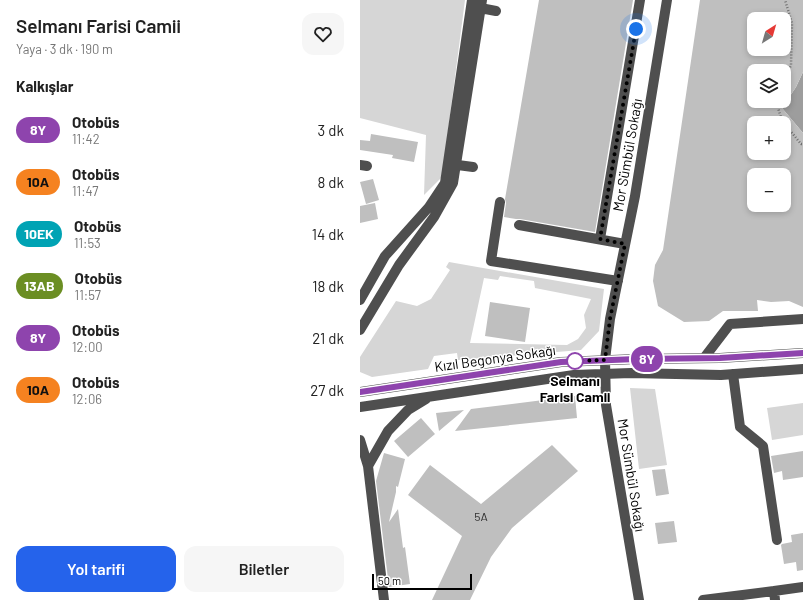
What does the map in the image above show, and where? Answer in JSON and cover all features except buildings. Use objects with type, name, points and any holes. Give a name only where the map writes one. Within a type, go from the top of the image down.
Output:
[{"type":"street","points":[[600,239],[640,0]]},
{"type":"street","name":"Mor Sümbül Sokağı","points":[[639,600],[606,405],[605,360],[610,319],[635,196],[667,0]]},
{"type":"street","points":[[360,330],[399,266],[434,217],[453,183],[452,165],[476,4],[496,11]]},
{"type":"street","points":[[452,165],[474,167]]},
{"type":"street","points":[[360,300],[385,256],[439,194],[452,165]]},
{"type":"street","points":[[500,202],[491,261],[618,281]]},
{"type":"street","points":[[519,225],[625,244]]},
{"type":"street","points":[[704,358],[730,324],[803,318]]},
{"type":"street","name":"Kızıl Begonya Sokağı","points":[[362,389],[561,362],[704,358],[803,353]]},
{"type":"street","name":"Kızıl Begonya Sokağı","points":[[360,406],[574,375],[631,372],[721,375],[803,369]]},
{"type":"street","points":[[733,374],[740,427],[763,446],[777,540]]},
{"type":"street","points":[[368,466],[388,431],[408,410],[429,396]]},
{"type":"street","points":[[360,440],[368,466],[384,600]]},
{"type":"street","points":[[703,600],[775,596],[803,587]]},
{"type":"path","points":[[785,0],[792,23],[791,65]]},
{"type":"path","points":[[791,132],[801,144],[803,144]]},
{"type":"shaded area","points":[[360,0],[465,0],[442,177],[424,195],[426,135],[360,118]]},
{"type":"shaded area","points":[[803,72],[803,133],[791,119],[791,116],[789,116],[782,108],[791,108],[791,94]]},
{"type":"shaded area","points":[[449,262],[604,289],[599,331],[581,350],[458,360],[457,353],[434,356],[428,369],[372,377],[360,372],[360,357],[396,301],[417,306],[431,299],[450,270],[446,267]],"holes":[[[500,276],[534,281],[535,288],[591,299],[584,315],[586,328],[578,339],[567,345],[470,343],[484,278],[498,280]]]},
{"type":"shaded area","points":[[630,388],[655,389],[667,465],[639,469]]},
{"type":"shaded area","points":[[803,403],[803,435],[772,440],[767,408]]},
{"type":"bus line","name":"8Y","points":[[360,392],[561,362],[720,358],[803,353]]},
{"type":"place","name":"Selmanı Farisi Camii","points":[[575,361]]},
{"type":"route","points":[[575,361],[605,360],[610,319],[625,244],[600,239],[636,29]]}]
